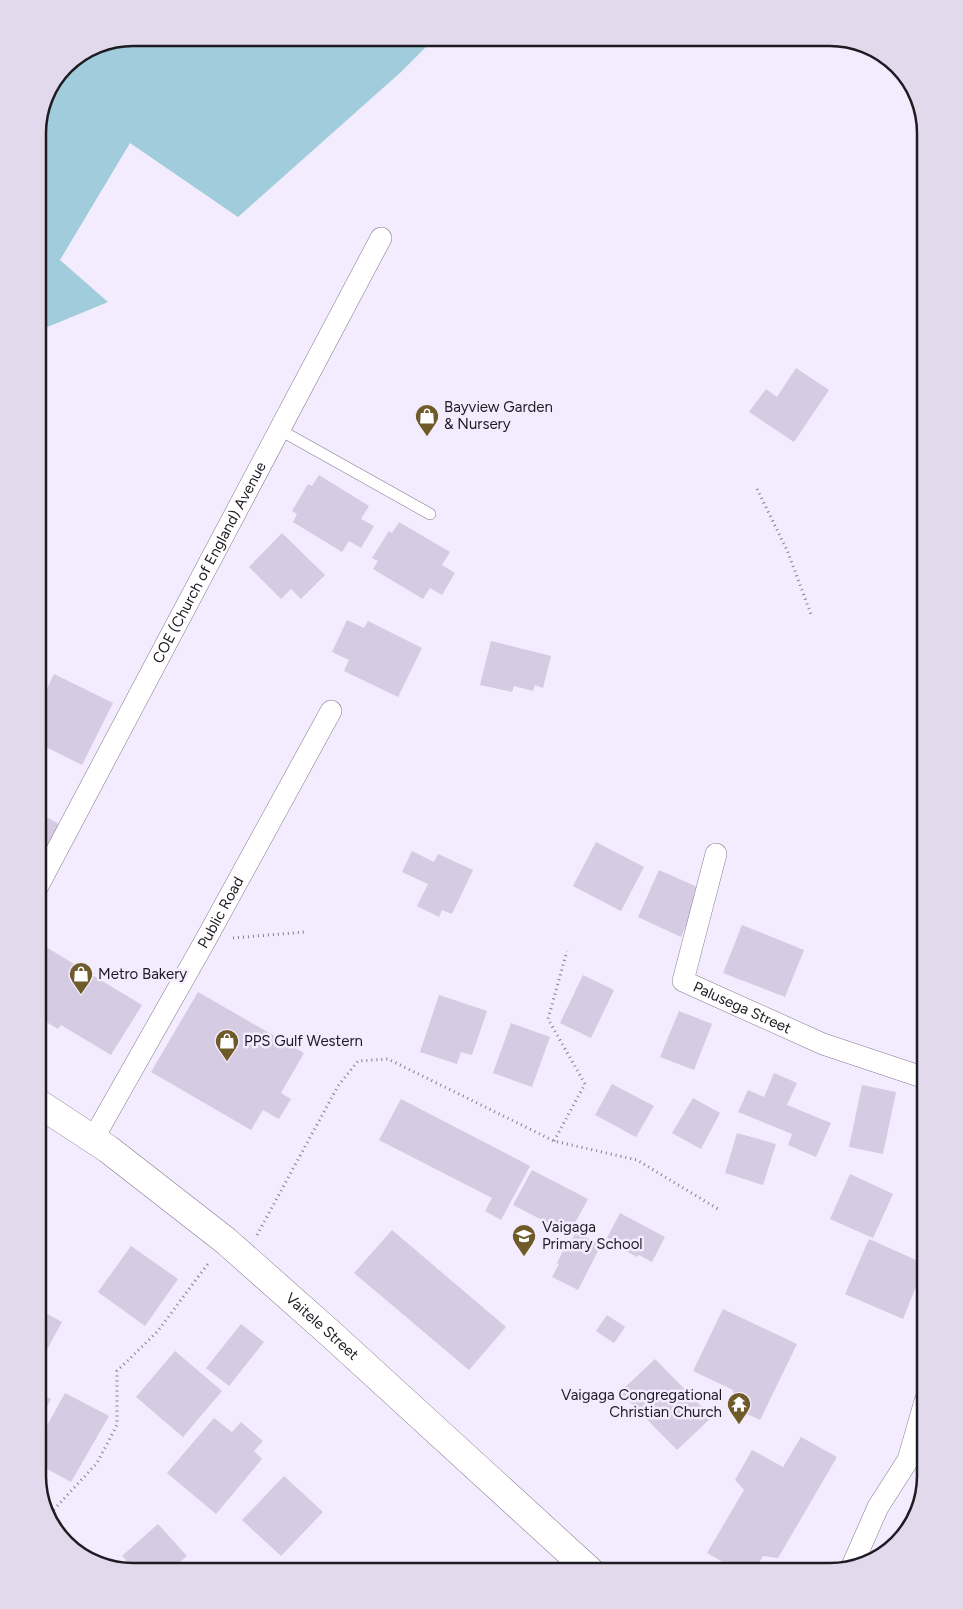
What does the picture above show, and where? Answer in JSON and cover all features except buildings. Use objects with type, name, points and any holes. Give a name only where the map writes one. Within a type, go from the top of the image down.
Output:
[{"type":"main road","name":"Vaitele Street","points":[[46,1108],[108,1149],[235,1249],[581,1563]]},
{"type":"street","name":"COE (Church of England) Avenue","points":[[46,871],[381,238]]},
{"type":"street","name":"Public Road","points":[[93,1139],[205,941],[331,711]]},
{"type":"street","name":"Palusega Street","points":[[716,854],[683,981],[823,1044],[917,1075]]},
{"type":"street","points":[[855,1559],[878,1507],[908,1460],[917,1430]]},
{"type":"lane","points":[[280,430],[430,514]]},
{"type":"path","points":[[757,488],[787,550],[812,617]]},
{"type":"path","points":[[205,941],[306,932]]},
{"type":"path","points":[[554,1141],[585,1084],[548,1019],[567,951]]},
{"type":"path","points":[[53,1510],[96,1463],[117,1425],[117,1371],[235,1249],[338,1086],[358,1061],[388,1059],[554,1141],[637,1160],[718,1209]]},
{"type":"water","points":[[133,46],[427,46],[401,72],[238,217],[130,143],[60,260],[108,302],[46,328],[46,128],[49,111],[55,95],[64,80],[76,68],[90,58],[105,51]]},
{"type":"place","name":"Bayview Garden & Nursery","points":[[427,437]]},
{"type":"place","name":"Metro Bakery","points":[[81,995]]},
{"type":"place","name":"PPS Gulf Western","points":[[227,1062]]},
{"type":"place","name":"Vaigaga Primary School","points":[[524,1257]]},
{"type":"place","name":"Vaigaga Congregational Christian Church","points":[[739,1425]]}]
